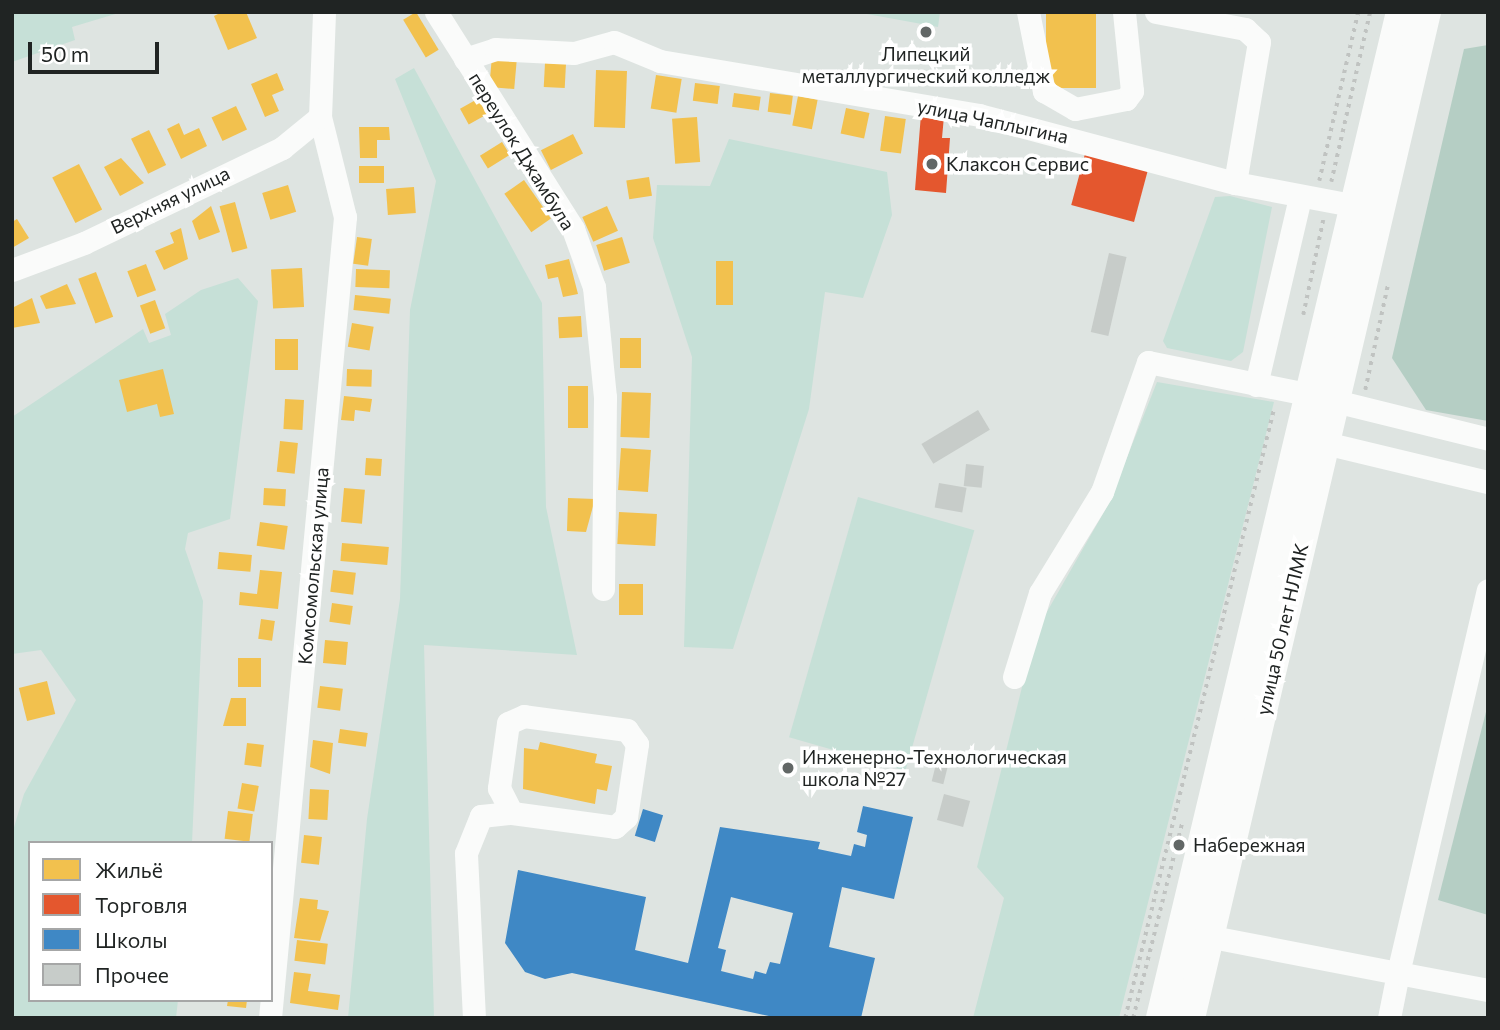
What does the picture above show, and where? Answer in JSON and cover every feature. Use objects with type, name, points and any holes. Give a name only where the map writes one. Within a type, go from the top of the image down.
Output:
[{"type":"main road","name":"улица 50 лет НЛМК","points":[[1190,1018],[1212,937],[1325,443],[1323,398],[1357,206],[1401,12]]},
{"type":"main road","name":"улица 50 лет НЛМК","points":[[1161,1018],[1323,398],[1374,240],[1426,12]]},
{"type":"main road","points":[[1357,206],[1373,217],[1374,240]]},
{"type":"street","name":"Комсомольская улица","points":[[273,986],[345,217],[320,117],[324,12]]},
{"type":"street","name":"переулок Джамбула","points":[[436,12],[573,229],[594,287],[605,397],[603,589]]},
{"type":"street","points":[[1028,12],[1044,91],[1075,109],[1126,99],[1132,92],[1124,12]]},
{"type":"street","points":[[1156,12],[1245,29],[1259,42],[1235,183]]},
{"type":"street","name":"улица Чаплыгина","points":[[465,59],[495,50],[574,53],[614,42],[660,61],[979,115],[1235,183],[1307,199],[1357,206]]},
{"type":"street","name":"Верхняя улица","points":[[12,270],[84,243],[282,148],[320,117]]},
{"type":"street","points":[[1266,387],[1307,199]]},
{"type":"street","points":[[1014,677],[1040,593],[1102,492],[1148,362],[1323,398],[1488,439]]},
{"type":"street","points":[[1325,443],[1488,482]]},
{"type":"street","points":[[1389,1018],[1488,590]]},
{"type":"street","points":[[474,1018],[466,853],[481,816],[512,813],[615,827],[626,817],[637,744],[627,730],[524,716],[508,723],[499,788],[512,813]]},
{"type":"street","points":[[1212,937],[1488,990]]},
{"type":"path","points":[[1307,199],[1357,12]]},
{"type":"path","points":[[1125,1018],[1270,441],[1266,387]]},
{"type":"green space","points":[[12,12],[122,12],[72,27],[75,40],[12,62]]},
{"type":"green space","points":[[856,12],[940,12],[938,27]]},
{"type":"green space","points":[[1488,45],[1488,421],[1426,410],[1392,358],[1464,49]]},
{"type":"green space","points":[[414,68],[542,303],[546,507],[577,655],[424,645],[434,1018],[348,1018],[367,819],[400,599],[410,310],[436,181],[395,79]]},
{"type":"green space","points":[[729,139],[887,172],[892,215],[863,298],[825,292],[809,409],[733,649],[684,647],[692,357],[653,238],[657,185],[710,186]]},
{"type":"green space","points":[[1230,196],[1272,207],[1243,352],[1231,361],[1167,348],[1163,341],[1215,197]]},
{"type":"green space","points":[[238,278],[258,301],[230,519],[188,533],[185,549],[203,601],[192,841],[28,841],[28,1002],[178,1002],[176,1018],[12,1018],[12,834],[24,794],[76,700],[41,650],[12,654],[12,417],[143,329],[149,343],[171,335],[165,314],[201,290]]},
{"type":"green space","points":[[1157,382],[1274,402],[1119,1018],[973,1018],[1004,898],[977,867],[1036,631],[1108,505]]},
{"type":"green space","points":[[858,497],[974,530],[905,771],[789,737]]},
{"type":"green space","points":[[1488,704],[1488,915],[1438,900]]},
{"type":"building: Жильё","points":[[222,12],[246,12],[257,38],[228,50],[214,16]]},
{"type":"building: Жильё","points":[[416,12],[439,50],[426,57],[403,20]]},
{"type":"building: Жильё","points":[[1046,12],[1096,12],[1096,88],[1046,88]]},
{"type":"building: Жильё","points":[[492,56],[517,58],[514,89],[489,87]]},
{"type":"building: Жильё","points":[[545,63],[566,64],[565,88],[544,87]]},
{"type":"building: Жильё","points":[[596,70],[627,71],[625,128],[594,127]]},
{"type":"building: Жильё","points":[[277,73],[284,90],[272,95],[279,111],[265,117],[251,84]]},
{"type":"building: Жильё","points":[[656,75],[682,79],[676,113],[651,109]]},
{"type":"building: Жильё","points":[[695,83],[720,86],[718,104],[693,101]]},
{"type":"building: Жильё","points":[[734,93],[761,97],[759,111],[732,107]]},
{"type":"building: Жильё","points":[[770,93],[793,96],[791,115],[768,112]]},
{"type":"building: Жильё","points":[[798,96],[818,100],[812,129],[792,125]]},
{"type":"building: Жильё","points":[[481,97],[490,113],[469,124],[460,109]]},
{"type":"building: Жильё","points":[[236,106],[247,130],[223,141],[212,117]]},
{"type":"building: Жильё","points":[[846,108],[869,113],[864,138],[841,133]]},
{"type":"building: Жильё","points":[[885,116],[906,119],[901,154],[880,151]]},
{"type":"building: Жильё","points":[[697,117],[700,162],[675,164],[672,119]]},
{"type":"building: Жильё","points":[[179,123],[184,135],[199,128],[207,146],[181,159],[167,129]]},
{"type":"building: Жильё","points":[[359,127],[389,127],[390,140],[377,140],[377,158],[360,158]]},
{"type":"building: Жильё","points":[[149,130],[166,165],[148,174],[131,139]]},
{"type":"building: Жильё","points":[[573,134],[583,154],[551,170],[541,150]]},
{"type":"building: Жильё","points":[[502,142],[510,155],[488,168],[480,156]]},
{"type":"building: Жильё","points":[[121,158],[144,183],[120,196],[104,167]]},
{"type":"building: Жильё","points":[[79,164],[102,209],[75,223],[52,178]]},
{"type":"building: Жильё","points":[[359,166],[384,166],[384,183],[359,183]]},
{"type":"building: Жильё","points":[[649,177],[652,196],[629,199],[626,181]]},
{"type":"building: Жильё","points":[[524,180],[551,219],[531,232],[504,194]]},
{"type":"building: Жильё","points":[[288,185],[296,212],[270,220],[262,193]]},
{"type":"building: Жильё","points":[[414,187],[416,213],[388,215],[386,189]]},
{"type":"building: Жильё","points":[[235,202],[247,248],[232,253],[220,206]]},
{"type":"building: Жильё","points":[[211,206],[220,232],[199,240],[192,221]]},
{"type":"building: Жильё","points":[[607,206],[618,231],[593,242],[582,217]]},
{"type":"building: Жильё","points":[[17,219],[29,238],[12,248],[12,222]]},
{"type":"building: Жильё","points":[[181,228],[188,259],[164,270],[155,251],[174,243],[170,233]]},
{"type":"building: Жильё","points":[[357,237],[372,239],[368,266],[353,264]]},
{"type":"building: Жильё","points":[[622,237],[630,263],[604,271],[596,245]]},
{"type":"building: Жильё","points":[[569,259],[578,294],[563,297],[558,277],[548,279],[545,265]]},
{"type":"building: Жильё","points":[[716,261],[733,261],[733,305],[716,305]]},
{"type":"building: Жильё","points":[[146,264],[156,290],[137,297],[127,271]]},
{"type":"building: Жильё","points":[[302,268],[304,307],[273,309],[271,270]]},
{"type":"building: Жильё","points":[[356,269],[390,270],[389,288],[355,287]]},
{"type":"building: Жильё","points":[[96,272],[113,317],[95,324],[78,279]]},
{"type":"building: Жильё","points":[[67,284],[76,304],[46,309],[40,296]]},
{"type":"building: Жильё","points":[[355,295],[391,299],[389,314],[353,310]]},
{"type":"building: Жильё","points":[[32,298],[40,323],[12,328],[12,308]]},
{"type":"building: Жильё","points":[[155,300],[165,328],[150,334],[140,305]]},
{"type":"building: Жильё","points":[[581,316],[582,337],[559,338],[558,317]]},
{"type":"building: Жильё","points":[[352,323],[374,327],[369,350],[348,347]]},
{"type":"building: Жильё","points":[[620,338],[641,338],[641,368],[620,368]]},
{"type":"building: Жильё","points":[[275,339],[298,339],[298,370],[275,370]]},
{"type":"building: Жильё","points":[[163,369],[174,414],[160,417],[157,404],[127,412],[119,380]]},
{"type":"building: Жильё","points":[[347,369],[372,370],[371,387],[346,386]]},
{"type":"building: Жильё","points":[[568,386],[588,386],[588,428],[568,428]]},
{"type":"building: Жильё","points":[[622,392],[651,393],[649,438],[620,437]]},
{"type":"building: Жильё","points":[[344,396],[372,399],[370,412],[355,410],[354,421],[341,420]]},
{"type":"building: Жильё","points":[[285,399],[304,400],[302,430],[283,429]]},
{"type":"building: Жильё","points":[[280,441],[298,443],[295,474],[277,472]]},
{"type":"building: Жильё","points":[[621,448],[651,450],[648,492],[618,490]]},
{"type":"building: Жильё","points":[[366,458],[382,459],[381,476],[365,475]]},
{"type":"building: Жильё","points":[[264,488],[286,489],[285,506],[263,505]]},
{"type":"building: Жильё","points":[[344,488],[365,490],[362,524],[341,522]]},
{"type":"building: Жильё","points":[[568,498],[595,499],[586,532],[567,531]]},
{"type":"building: Жильё","points":[[619,512],[657,514],[655,546],[617,544]]},
{"type":"building: Жильё","points":[[260,522],[288,526],[284,550],[257,546]]},
{"type":"building: Жильё","points":[[342,543],[389,547],[387,565],[340,561]]},
{"type":"building: Жильё","points":[[219,552],[252,555],[250,572],[218,569]]},
{"type":"building: Жильё","points":[[260,570],[282,572],[278,609],[239,605],[240,592],[257,594]]},
{"type":"building: Жильё","points":[[333,570],[356,573],[353,595],[330,592]]},
{"type":"building: Жильё","points":[[619,584],[643,584],[643,615],[619,615]]},
{"type":"building: Жильё","points":[[332,603],[353,606],[350,625],[329,622]]},
{"type":"building: Жильё","points":[[261,619],[275,621],[272,641],[258,639]]},
{"type":"building: Жильё","points":[[325,640],[348,642],[346,665],[323,663]]},
{"type":"building: Жильё","points":[[238,658],[261,658],[261,687],[238,687]]},
{"type":"building: Жильё","points":[[47,681],[55,714],[27,721],[19,688]]},
{"type":"building: Жильё","points":[[320,686],[343,689],[340,711],[317,708]]},
{"type":"building: Жильё","points":[[231,698],[246,698],[246,726],[223,726]]},
{"type":"building: Жильё","points":[[340,729],[368,733],[366,747],[338,743]]},
{"type":"building: Жильё","points":[[313,740],[333,743],[330,774],[310,767]]},
{"type":"building: Жильё","points":[[540,742],[597,754],[595,763],[612,766],[607,791],[597,789],[595,804],[523,789],[524,748],[538,750]]},
{"type":"building: Жильё","points":[[247,743],[264,745],[261,767],[244,765]]},
{"type":"building: Жильё","points":[[242,783],[259,786],[254,812],[237,809]]},
{"type":"building: Жильё","points":[[310,789],[329,790],[327,820],[308,819]]},
{"type":"building: Жильё","points":[[228,811],[253,814],[250,841],[225,839]]},
{"type":"building: Жильё","points":[[304,835],[322,837],[319,865],[301,863]]},
{"type":"building: Жильё","points":[[300,898],[318,900],[317,909],[329,911],[320,941],[294,938]]},
{"type":"building: Жильё","points":[[297,940],[328,944],[325,965],[294,961]]},
{"type":"building: Жильё","points":[[294,972],[311,974],[308,991],[340,995],[338,1010],[290,1003]]},
{"type":"building: Жильё","points":[[228,1002],[247,1002],[246,1008],[227,1006]]},
{"type":"building: Торговля","name":"Клаксон Сервис","points":[[921,114],[944,116],[942,138],[950,138],[946,193],[915,190]]},
{"type":"building: Торговля","points":[[1086,150],[1149,167],[1134,222],[1071,205]]},
{"type":"building: Школы","points":[[863,806],[913,817],[894,899],[842,887],[829,947],[875,958],[861,1018],[778,1018],[572,973],[545,979],[525,972],[505,943],[518,870],[646,897],[635,950],[688,963],[720,827],[820,842],[818,849],[851,856],[854,844],[865,847],[867,835],[857,832]],"holes":[[[731,897],[793,913],[780,964],[770,962],[766,974],[755,971],[753,979],[721,971],[726,950],[718,948]]]},
{"type":"building: Школы","points":[[643,809],[663,815],[655,842],[635,836]]},
{"type":"building: Прочее","points":[[1109,253],[1127,257],[1108,336],[1091,332]]},
{"type":"building: Прочее","points":[[978,410],[990,430],[933,464],[921,444]]},
{"type":"building: Прочее","points":[[966,464],[984,466],[982,488],[964,486]]},
{"type":"building: Прочее","points":[[939,483],[967,488],[962,512],[935,508]]},
{"type":"building: Прочее","points":[[937,760],[949,763],[943,784],[932,781]]},
{"type":"building: Прочее","points":[[944,794],[970,801],[963,827],[937,820]]},
{"type":"place","name":"Липецкий металлургический колледж","points":[[926,32]]},
{"type":"place","name":"Клаксон Сервис","points":[[932,164]]},
{"type":"place","name":"Инженерно-Технологическая школа №27","points":[[788,768]]},
{"type":"place","name":"Набережная","points":[[1179,845]]}]
